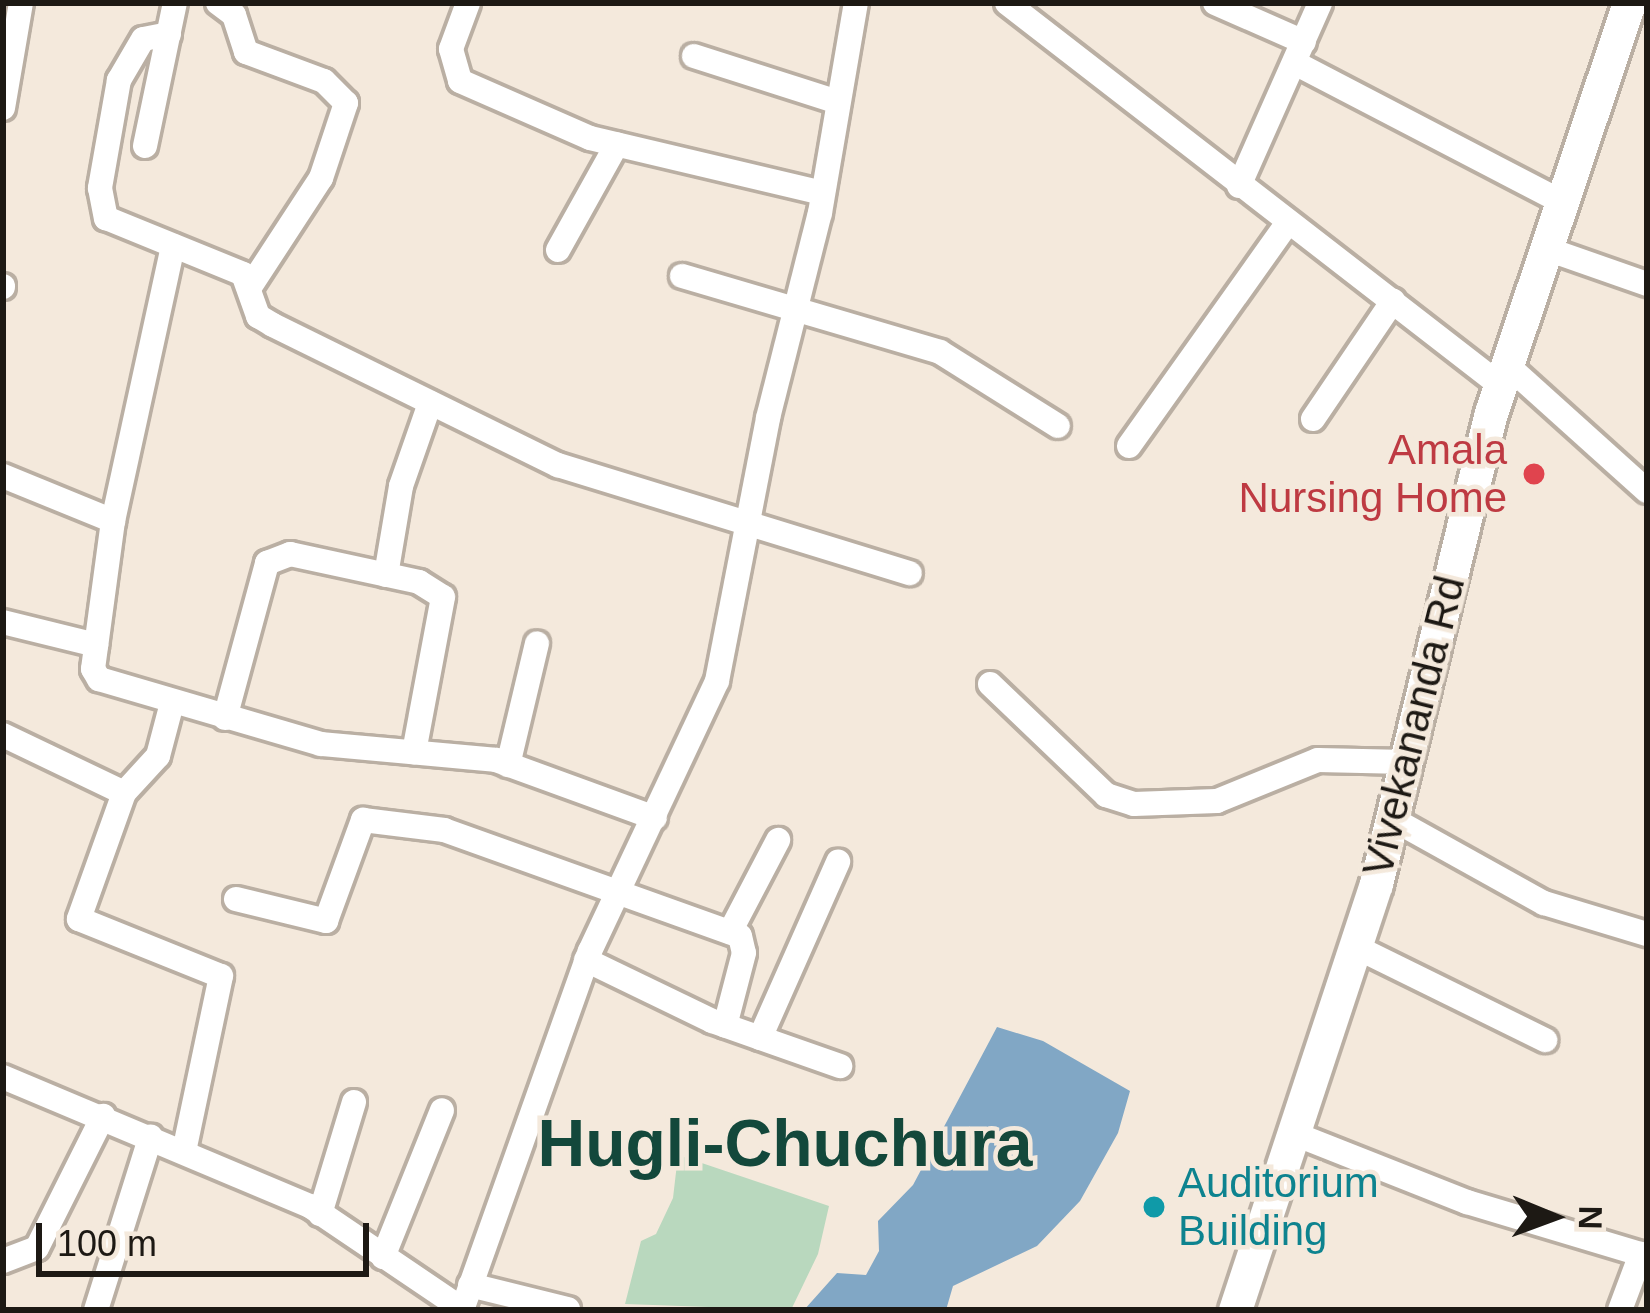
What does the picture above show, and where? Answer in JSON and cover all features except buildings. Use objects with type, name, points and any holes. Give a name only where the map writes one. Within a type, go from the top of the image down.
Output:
[{"type":"street","points":[[3,108],[21,3]]},
{"type":"street","points":[[145,146],[175,3]]},
{"type":"street","points":[[218,3],[235,15],[246,52],[324,81],[346,103],[321,178],[250,287]]},
{"type":"street","points":[[468,3],[451,49],[460,80],[557,128],[823,193]]},
{"type":"street","points":[[465,1301],[586,960],[717,681],[800,306],[856,3]]},
{"type":"street","points":[[1007,3],[1239,186],[1393,301],[1503,375],[1646,489]]},
{"type":"street","points":[[1215,3],[1564,203]]},
{"type":"street","points":[[1239,186],[1320,3]]},
{"type":"street","name":"Vivekananda Rd","points":[[1235,1310],[1356,947],[1503,375],[1629,3]]},
{"type":"street","points":[[169,34],[143,39],[125,63],[99,207],[106,218],[243,274],[258,316],[558,465],[910,573]]},
{"type":"street","points":[[694,56],[838,102]]},
{"type":"street","points":[[558,250],[616,144]]},
{"type":"street","points":[[1129,446],[1288,222]]},
{"type":"street","points":[[172,245],[113,521],[96,645],[99,680],[351,750],[414,752],[508,765],[655,818]]},
{"type":"street","points":[[1547,249],[1647,284]]},
{"type":"street","points":[[682,276],[800,306],[961,361],[1058,426]]},
{"type":"street","points":[[1313,419],[1393,301]]},
{"type":"street","points":[[386,575],[405,471],[430,403]]},
{"type":"street","points":[[3,476],[113,521]]},
{"type":"street","points":[[225,718],[274,556],[386,575],[443,597],[414,752]]},
{"type":"street","points":[[3,622],[96,645]]},
{"type":"street","points":[[508,765],[537,643]]},
{"type":"street","points":[[990,684],[1106,795],[1134,804],[1217,801],[1318,760],[1406,762]]},
{"type":"street","points":[[172,703],[158,756],[124,793],[79,920],[211,968],[224,985],[184,1151]]},
{"type":"street","points":[[3,735],[124,793]]},
{"type":"street","points":[[236,898],[326,921],[355,829],[374,817],[473,838],[730,932],[744,952],[724,1026]]},
{"type":"street","points":[[1391,818],[1544,903],[1647,934]]},
{"type":"street","points":[[730,932],[778,841]]},
{"type":"street","points":[[760,1038],[838,862]]},
{"type":"street","points":[[1356,947],[1545,1040]]},
{"type":"street","points":[[586,960],[724,1026],[840,1066]]},
{"type":"street","points":[[3,1077],[151,1136],[320,1214],[383,1256],[465,1301],[568,1309]]},
{"type":"street","points":[[320,1214],[354,1102]]},
{"type":"street","points":[[383,1256],[442,1110]]},
{"type":"street","points":[[3,1261],[37,1248],[103,1116]]},
{"type":"street","points":[[1295,1134],[1466,1202],[1644,1255],[1620,1310]]},
{"type":"street","points":[[96,1310],[151,1136]]},
{"type":"green space","points":[[678,1155],[829,1206],[818,1254],[791,1310],[625,1304],[641,1241],[656,1234],[673,1198]]},
{"type":"water","points":[[997,1027],[1043,1041],[1130,1091],[1118,1133],[1080,1201],[1037,1246],[953,1286],[946,1310],[804,1310],[837,1273],[866,1275],[879,1251],[878,1221],[913,1185]]},
{"type":"place","name":"Amala Nursing Home","points":[[1534,474]]},
{"type":"place","name":"Auditorium Building","points":[[1154,1207]]},
{"type":"district","name":"Hugli-Chuchura","points":[[785,1144]]}]
